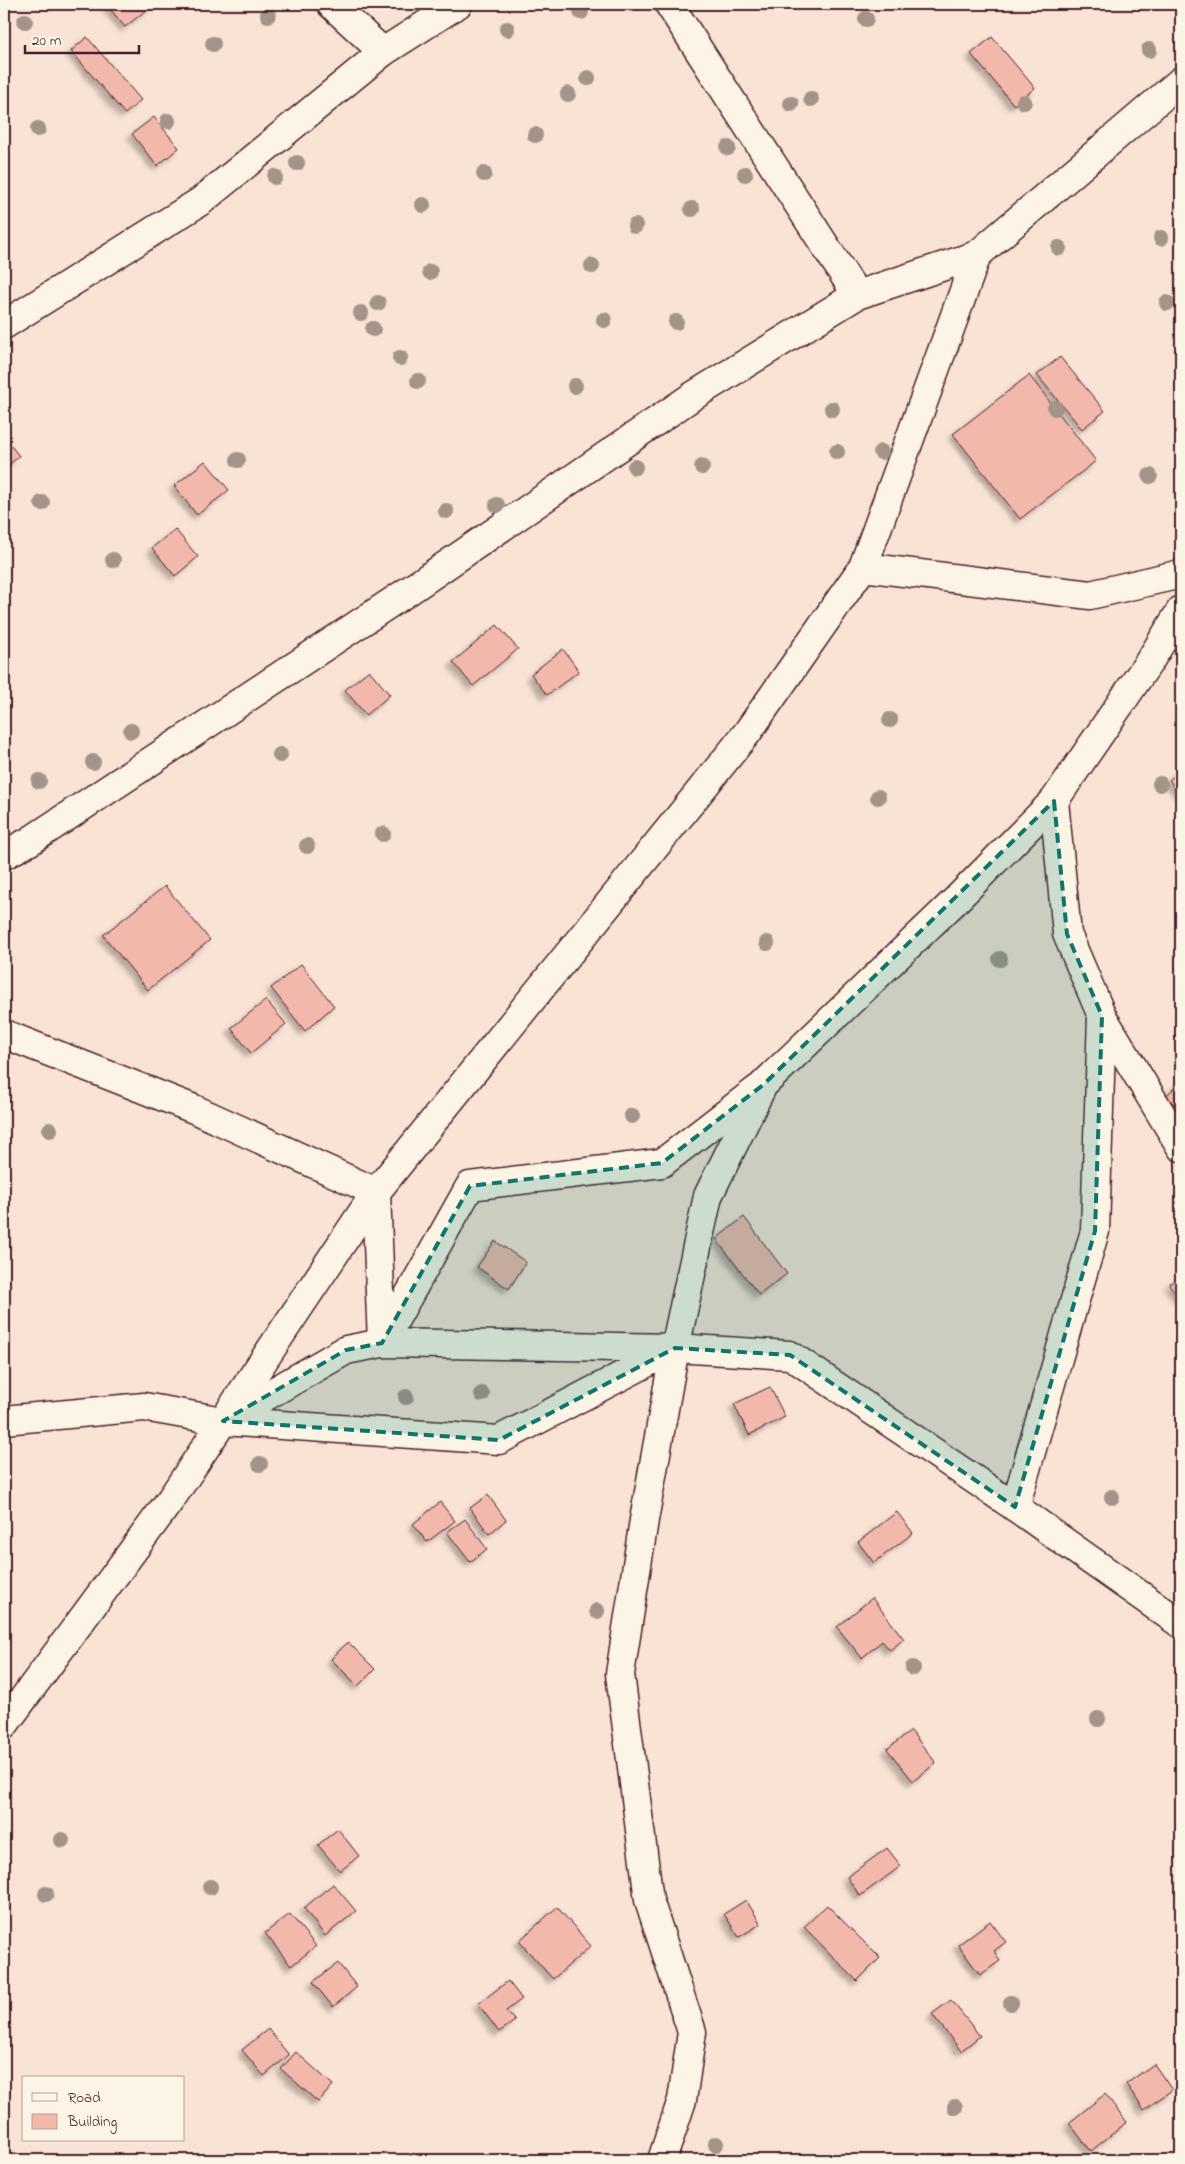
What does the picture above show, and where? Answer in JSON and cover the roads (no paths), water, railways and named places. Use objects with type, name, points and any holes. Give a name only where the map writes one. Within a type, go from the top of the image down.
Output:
[{"type":"street","points":[[330,4],[383,52]]},
{"type":"street","points":[[4,325],[201,201],[383,52],[458,4]]},
{"type":"street","points":[[669,4],[857,295]]},
{"type":"street","points":[[4,855],[30,841],[410,590],[693,396],[857,295],[977,255],[1181,82]]},
{"type":"street","points":[[4,1725],[171,1499],[376,1192],[747,732],[863,567],[977,255]]},
{"type":"street","points":[[863,567],[1090,595],[1181,574]]},
{"type":"street","points":[[382,1343],[470,1186],[662,1164],[763,1084],[954,902],[1054,801],[1151,659],[1181,610]]},
{"type":"street","points":[[1054,801],[1067,934],[1102,1016],[1181,1147]]},
{"type":"street","points":[[1015,1507],[1095,1231],[1102,1016]]},
{"type":"street","points":[[4,1034],[194,1109],[376,1192]]},
{"type":"street","points":[[662,2160],[682,2100],[692,2032],[649,1900],[620,1674],[644,1520],[675,1348],[708,1196],[763,1084]]},
{"type":"street","points":[[376,1192],[382,1343]]},
{"type":"street","points":[[223,1420],[346,1350],[382,1343],[675,1348],[790,1355],[1015,1507],[1181,1624]]},
{"type":"street","points":[[4,1420],[144,1407],[223,1420],[499,1440],[675,1348]]}]
